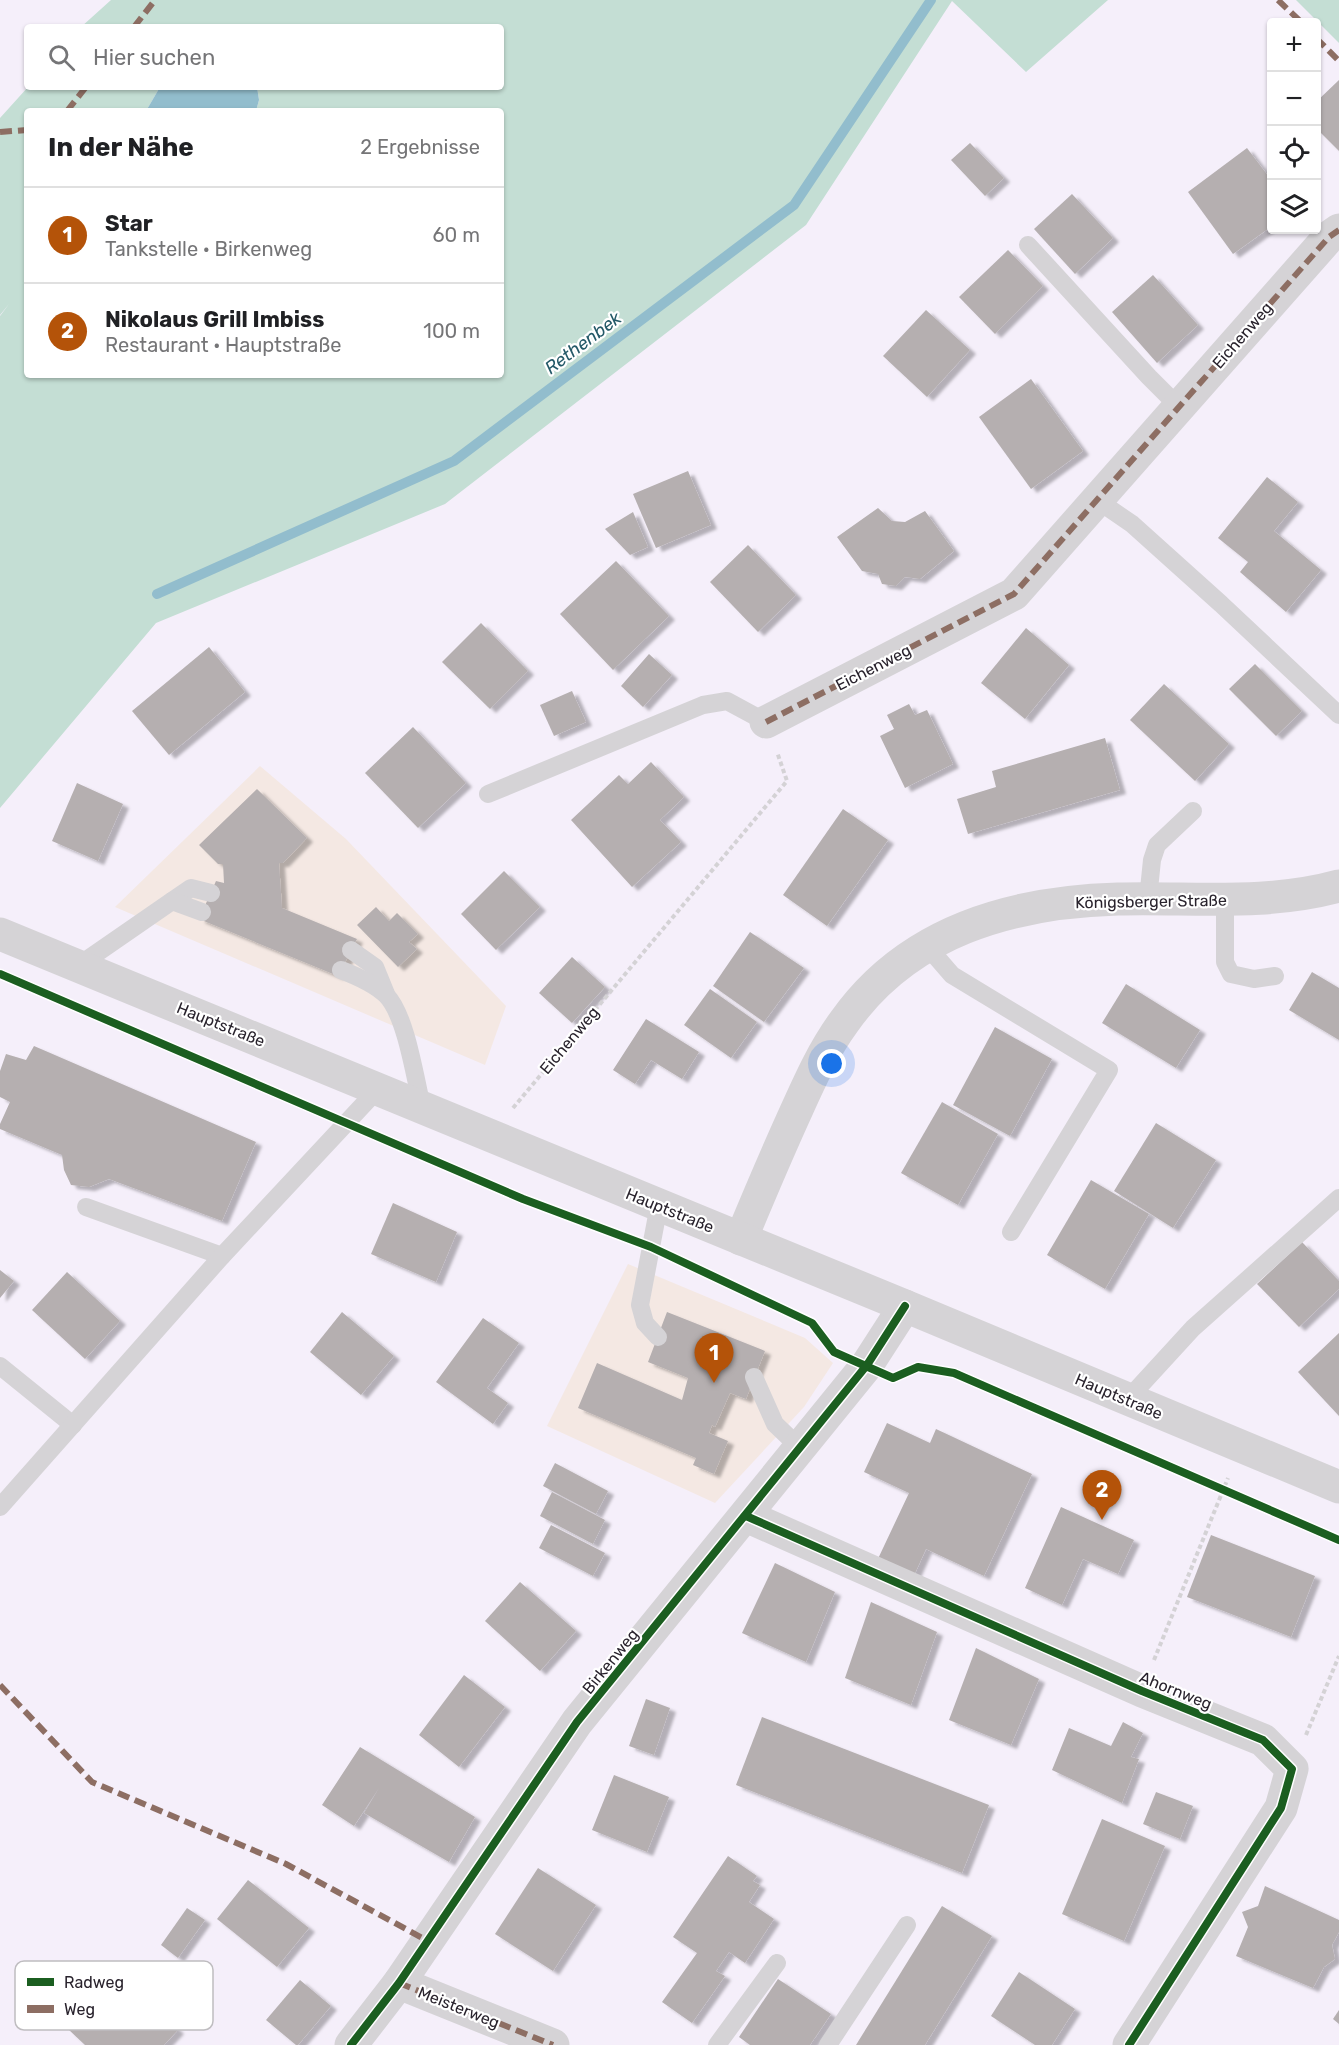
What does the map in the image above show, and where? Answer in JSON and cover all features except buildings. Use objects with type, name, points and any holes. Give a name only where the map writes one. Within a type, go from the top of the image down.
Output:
[{"type":"street","name":"Eichenweg","points":[[766,722],[1014,594],[1329,237],[1339,230]]},
{"type":"street","name":"Königsberger Straße","points":[[741,1239],[774,1160],[829,1043],[858,1003],[876,984],[926,945],[964,927],[1014,911],[1083,902],[1296,896],[1339,885]]},
{"type":"street","name":"Hauptstraße","points":[[0,934],[1339,1487]]},
{"type":"street","name":"Birkenweg","points":[[351,2045],[399,1983],[577,1722],[867,1365],[905,1306]]},
{"type":"street","name":"Ahornweg","points":[[746,1516],[1142,1691],[1263,1740],[1292,1769]]},
{"type":"street","points":[[1129,2045],[1281,1808],[1292,1769]]},
{"type":"street","name":"Meisterweg","points":[[399,1983],[553,2045]]},
{"type":"lane","points":[[1028,245],[1149,377],[1179,406]]},
{"type":"lane","points":[[1097,500],[1132,524],[1339,715]]},
{"type":"lane","points":[[488,794],[703,705],[727,701],[766,722]]},
{"type":"lane","points":[[1148,899],[1152,860],[1157,845],[1193,811]]},
{"type":"lane","points":[[78,966],[191,888],[211,893]]},
{"type":"lane","points":[[1224,899],[1225,962],[1231,974],[1254,979],[1275,976]]},
{"type":"lane","points":[[172,901],[202,912]]},
{"type":"lane","points":[[926,945],[952,975],[1109,1070],[1011,1232]]},
{"type":"lane","points":[[351,950],[375,967],[386,994],[398,1012],[422,1107]]},
{"type":"lane","points":[[341,970],[386,994]]},
{"type":"lane","points":[[0,1507],[222,1256],[378,1089]]},
{"type":"lane","points":[[1127,1400],[1192,1328],[1339,1198]]},
{"type":"lane","points":[[658,1337],[645,1323],[640,1305],[659,1205]]},
{"type":"lane","points":[[86,1208],[222,1256]]},
{"type":"lane","points":[[0,1366],[73,1425]]},
{"type":"lane","points":[[754,1377],[775,1424],[801,1448]]},
{"type":"lane","points":[[828,2045],[907,1925]]},
{"type":"lane","points":[[717,2045],[777,1963]]},
{"type":"path","points":[[1142,1691],[1240,1446]]},
{"type":"path","points":[[1292,1769],[1339,1656]]},
{"type":"shaded area","points":[[260,766],[346,839],[506,1006],[485,1065],[115,907]]},
{"type":"shaded area","points":[[628,1264],[805,1338],[833,1363],[804,1407],[715,1503],[547,1426]]},
{"type":"green space","points":[[111,0],[1108,0],[1026,72],[952,1],[806,225],[445,504],[156,623],[0,808],[0,316],[9,304],[0,315],[0,118],[25,90],[158,90],[148,108],[24,108],[24,378],[504,378],[504,108],[257,108],[259,100],[257,90],[504,90],[504,24],[84,24]]},
{"type":"green space","points":[[1296,0],[1339,0],[1339,43],[1321,25],[1321,18],[1314,18]]},
{"type":"water","points":[[158,90],[257,90],[259,100],[257,108],[148,108]]},
{"type":"waterway","name":"Rethenbek","points":[[157,594],[454,461],[794,205],[931,0]]},
{"type":"marked path","points":[[136,24],[155,0]]},
{"type":"marked path","points":[[1278,0],[1297,18]]},
{"type":"marked path","points":[[1321,43],[1339,61]]},
{"type":"marked path","points":[[69,108],[84,90]]},
{"type":"marked path","points":[[0,132],[24,130]]},
{"type":"marked path","points":[[766,722],[1014,594],[1329,237],[1339,230]]},
{"type":"marked path","points":[[0,1685],[92,1782],[286,1864],[428,1941]]},
{"type":"marked path","points":[[399,1983],[553,2045]]},
{"type":"cycle path","points":[[0,974],[523,1199],[651,1247],[812,1323],[834,1352],[893,1378],[918,1367],[954,1373],[1339,1540]]},
{"type":"cycle path","points":[[351,2045],[399,1983],[577,1722],[867,1365],[905,1306]]},
{"type":"cycle path","points":[[746,1516],[1142,1691],[1263,1740],[1292,1769],[1281,1808],[1129,2045]]},
{"type":"place","name":"Star","points":[[714,1383]]},
{"type":"place","name":"Nikolaus Grill Imbiss","points":[[1102,1520]]}]
